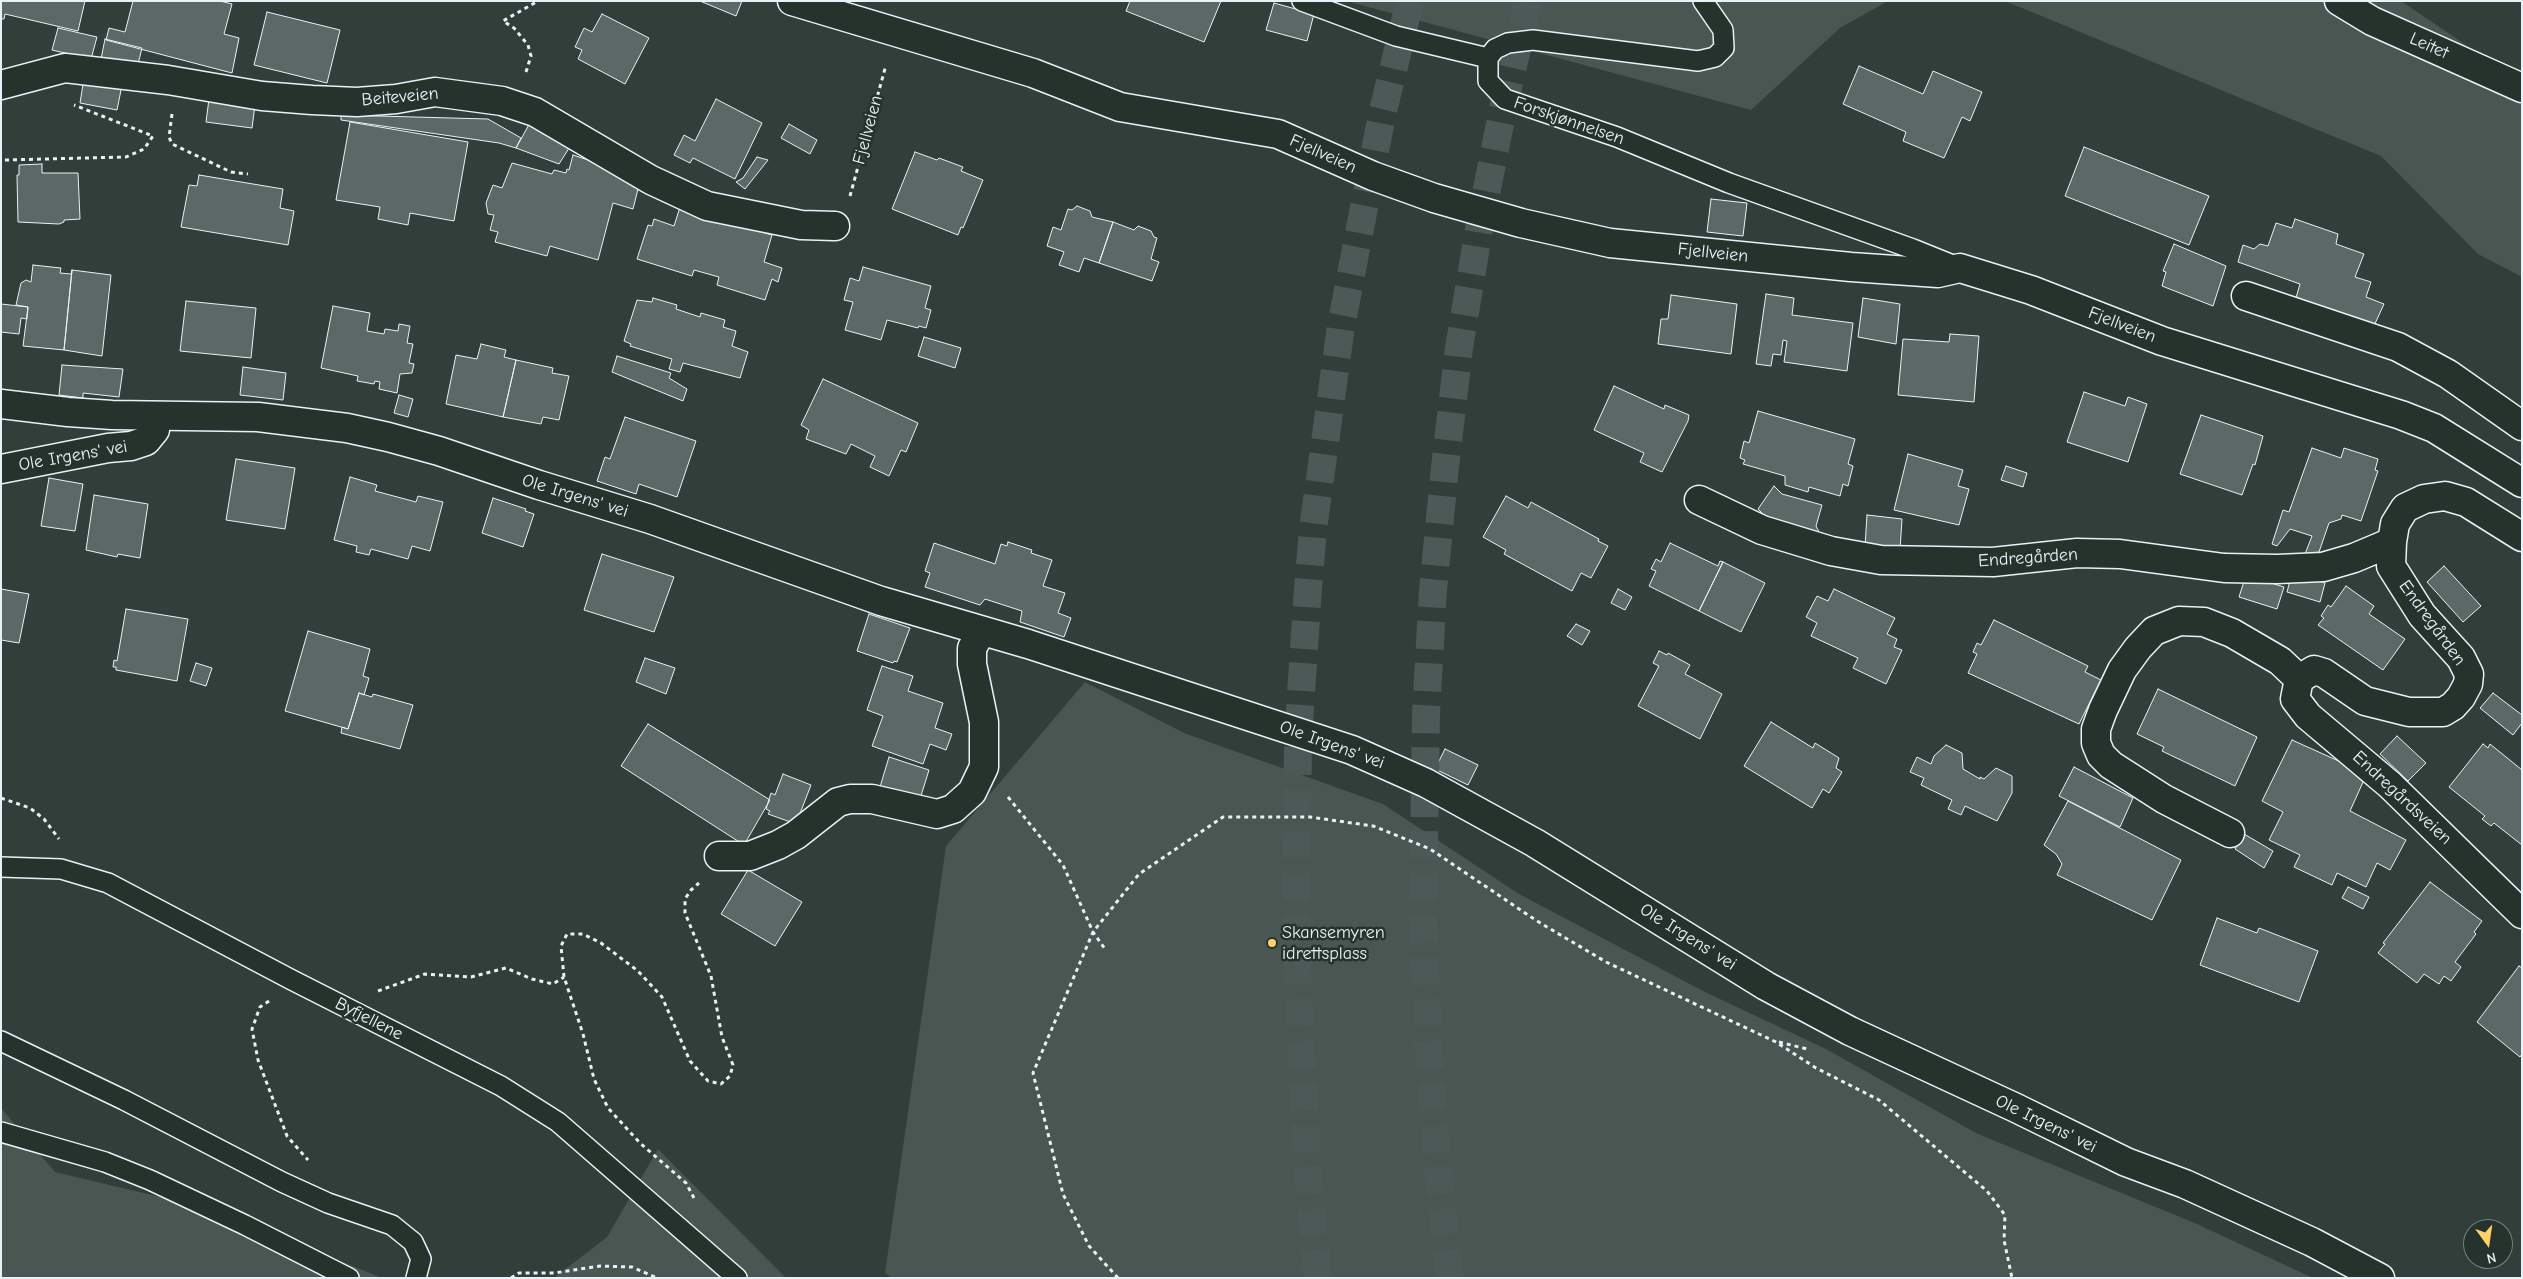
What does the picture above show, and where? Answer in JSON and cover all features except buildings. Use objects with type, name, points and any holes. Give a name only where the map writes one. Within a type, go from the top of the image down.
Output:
[{"type":"street","name":"Fjellveien","points":[[792,1],[895,30],[1033,73],[1120,107],[1278,134],[1373,176],[1434,198],[1520,223],[1610,243],[1851,267],[1938,273],[1960,268],[2031,290],[2162,341],[2401,415],[2434,428],[2522,483]]},
{"type":"street","name":"Leitet","points":[[2339,1],[2372,21],[2522,88]]},
{"type":"street","name":"Beiteveien","points":[[1,85],[27,76],[65,68],[287,98],[358,102],[396,99],[434,92],[517,104],[651,180],[707,206],[801,225],[835,226]]},
{"type":"street","points":[[2246,296],[2398,346],[2464,384],[2522,426]]},
{"type":"street","name":"Ole Irgens' vei","points":[[1,404],[68,412],[156,416],[258,417],[347,428],[388,437],[439,451],[539,485],[650,519],[881,601],[982,630],[1352,750],[1426,783],[1535,843],[1766,986],[1850,1031],[2016,1108],[2126,1162],[2185,1184],[2312,1242],[2380,1278]]},
{"type":"street","name":"Ole Irgens' vei","points":[[1,469],[108,448],[131,446],[146,441],[155,430],[156,416]]},
{"type":"street","name":"Endregården","points":[[2299,679],[2314,670],[2324,672],[2365,701],[2409,712],[2442,712],[2453,706],[2461,697],[2468,684],[2469,674],[2461,658],[2422,615],[2391,566],[2395,524],[2405,508],[2424,499],[2445,496],[2466,502],[2522,536]]},
{"type":"street","name":"Endregården","points":[[1699,500],[1762,530],[1831,551],[1881,560],[1993,562],[2076,553],[2120,554],[2224,568],[2277,569],[2323,567],[2354,558],[2392,542]]},
{"type":"street","points":[[2230,833],[2164,799],[2111,765],[2101,755],[2096,743],[2096,729],[2103,710],[2122,670],[2138,648],[2154,631],[2179,621],[2204,622],[2232,633],[2280,661],[2299,679]]},
{"type":"street","points":[[719,856],[750,856],[778,845],[796,835],[838,802],[850,799],[872,799],[922,812],[946,812],[953,809],[972,792],[984,767],[984,722],[972,664],[972,648],[982,630]]},
{"type":"street","name":"Endregårdsveien","points":[[2299,679],[2295,699],[2308,716],[2390,785],[2522,914]]},
{"type":"lane","points":[[1302,1],[1396,36],[1488,58],[1495,49],[1508,43],[1533,40],[1698,61],[1715,57],[1724,48],[1723,30],[1703,1]]},
{"type":"lane","name":"Forskjønnelsen","points":[[1488,58],[1488,82],[1505,99],[1617,137],[1729,183],[1913,249],[1960,268]]},
{"type":"lane","name":"Byfjellene","points":[[1,867],[67,871],[108,883],[292,980],[501,1086],[558,1122],[738,1278]]},
{"type":"lane","points":[[1,1041],[328,1203],[392,1225],[413,1242],[421,1259],[416,1278]]},
{"type":"lane","points":[[1,1132],[96,1159],[150,1180],[350,1278]]},
{"type":"path","points":[[517,104],[531,56],[523,37],[504,21],[538,1]]},
{"type":"path","name":"Fjellveien","points":[[835,226],[844,218],[895,30]]},
{"type":"path","points":[[5,160],[126,157],[144,149],[153,136],[58,99],[27,76]]},
{"type":"path","points":[[169,137],[172,144],[231,172],[248,174]]},
{"type":"path","points":[[984,767],[1062,865],[1093,932],[1105,948]]},
{"type":"path","points":[[1,798],[30,808],[44,819],[62,843],[67,871]]},
{"type":"path","points":[[1118,1278],[1089,1246],[1063,1194],[1033,1073],[1093,932],[1139,874],[1223,817],[1310,817],[1373,826],[1430,849],[1537,921],[1606,962],[1776,1042],[1816,1068],[1879,1100],[1987,1191],[2005,1215],[2004,1240],[2012,1278]]},
{"type":"path","points":[[700,1244],[702,1214],[686,1183],[640,1143],[608,1108],[594,1079],[583,1034],[564,977],[561,946],[567,934],[583,934],[601,943],[638,971],[662,997],[690,1061],[708,1081],[722,1084],[730,1076],[733,1065],[722,1037],[711,976],[685,906],[685,900],[691,890],[708,876],[719,856]]},
{"type":"path","points":[[344,1006],[354,988],[376,991],[425,974],[471,977],[506,968],[532,979],[553,984],[564,977]]},
{"type":"path","points":[[292,980],[286,990],[260,1008],[252,1029],[258,1060],[287,1136],[313,1165],[328,1203]]},
{"type":"path","points":[[511,1278],[519,1273],[554,1273],[600,1266],[632,1267],[657,1278]]},
{"type":"shaded area","points":[[1346,1],[1888,1],[1840,28],[1751,110]]},
{"type":"shaded area","points":[[2005,1],[2401,1],[2522,83],[2522,277],[2478,254],[2381,156]]},
{"type":"shaded area","name":"Skansemyren idrettsplass","points":[[1085,682],[1184,733],[1383,804],[1519,894],[1705,992],[1824,1048],[1978,1134],[2197,1224],[2313,1278],[892,1278],[885,1273],[946,846]]},
{"type":"shaded area","points":[[1,1108],[55,1172],[211,1209],[382,1278],[1,1278]]},
{"type":"shaded area","points":[[658,1149],[786,1278],[554,1278],[607,1237]]},
{"type":"tunnel","points":[[1318,1278],[1307,1162],[1296,946],[1298,741],[1307,602],[1313,529],[1341,326],[1382,115],[1410,1]]},
{"type":"tunnel","points":[[1450,1278],[1438,1174],[1429,1050],[1423,925],[1426,713],[1433,590],[1459,348],[1479,229],[1503,109],[1528,1]]},
{"type":"place","name":"Skansemyren idrettsplass","points":[[1272,943]]}]
